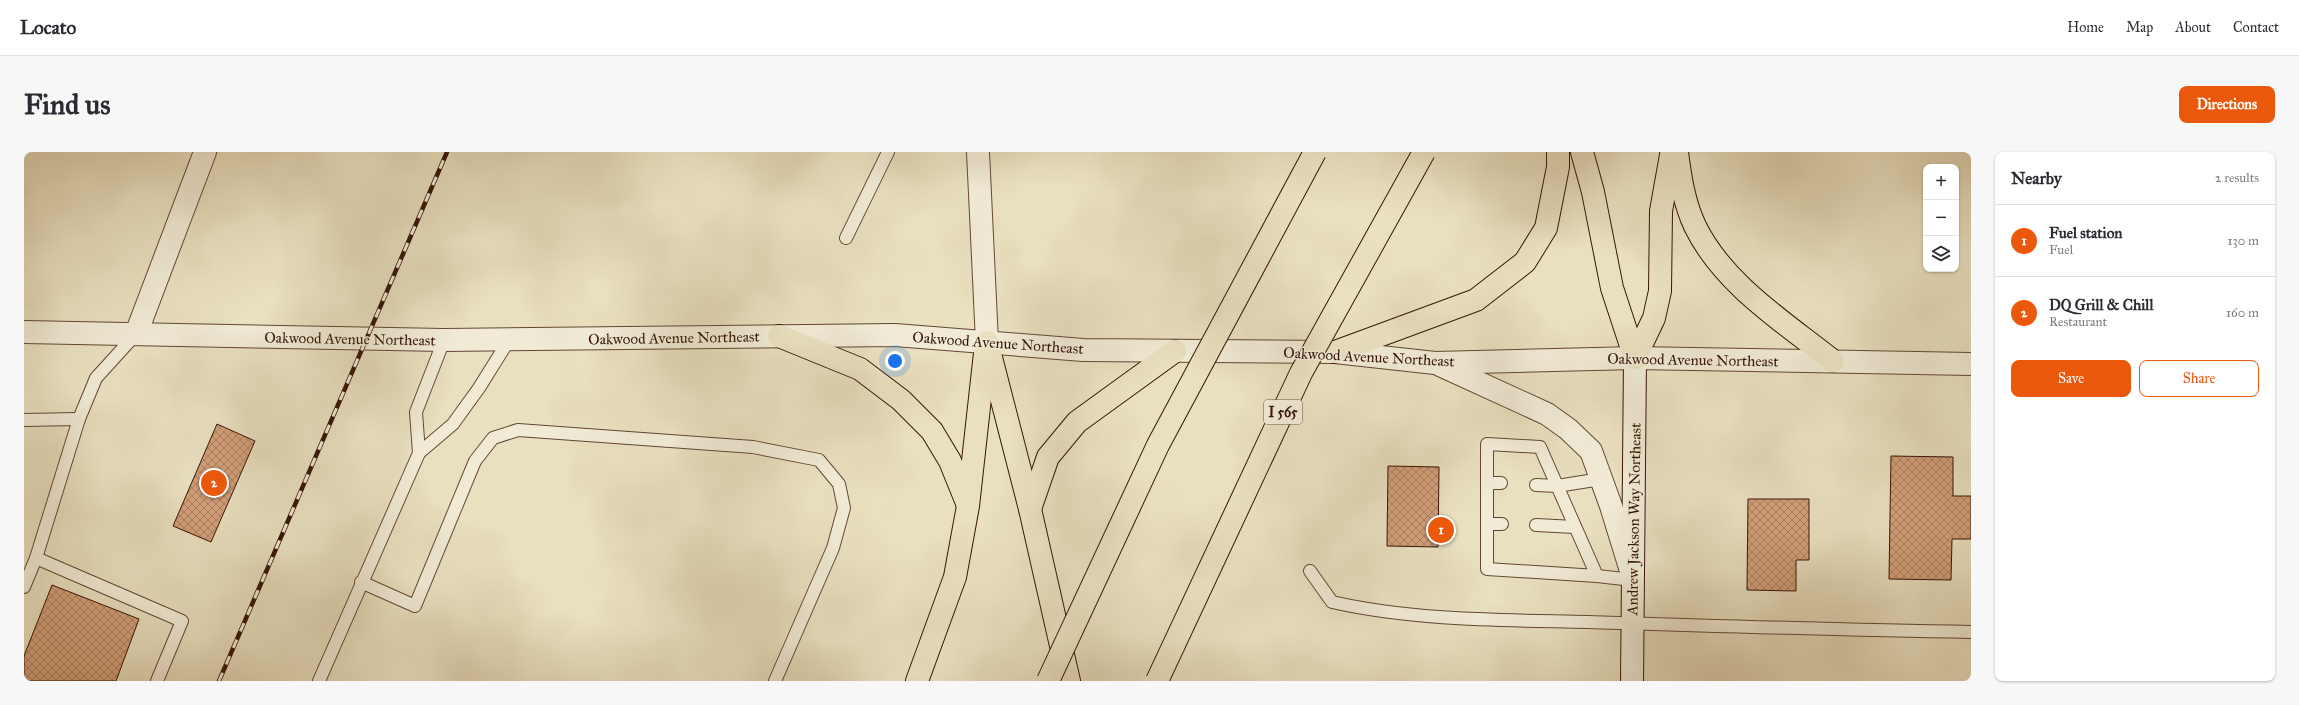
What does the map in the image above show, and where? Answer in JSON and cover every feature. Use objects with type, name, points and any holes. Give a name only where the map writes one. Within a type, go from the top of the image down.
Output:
[{"type":"highway","points":[[1048,681],[1158,445],[1315,152]]},
{"type":"highway","name":"I 565","points":[[1157,681],[1301,373],[1424,152]]},
{"type":"highway","points":[[1335,352],[1476,300],[1525,262],[1546,228],[1558,167],[1558,152]]},
{"type":"highway","points":[[1582,152],[1593,192],[1612,288],[1635,358]]},
{"type":"highway","points":[[1635,358],[1654,318],[1660,291],[1661,211],[1672,152]]},
{"type":"highway","points":[[1677,152],[1682,186],[1694,225],[1716,260],[1752,296],[1833,361]]},
{"type":"highway","points":[[779,336],[860,369],[901,400],[932,431],[950,461],[968,506]]},
{"type":"highway","points":[[917,681],[955,577],[968,506],[987,342]]},
{"type":"highway","points":[[987,342],[1030,509],[1069,681]]},
{"type":"highway","points":[[1030,509],[1048,457],[1077,422],[1174,351]]},
{"type":"street","points":[[136,334],[205,152]]},
{"type":"street","points":[[978,152],[987,342]]},
{"type":"street","name":"Oakwood Avenue Northeast","points":[[24,332],[444,340],[895,335],[1083,350],[1335,352],[1435,363],[1635,358],[1971,364]]},
{"type":"street","name":"Andrew Jackson Way Northeast","points":[[1632,681],[1635,358]]},
{"type":"street","points":[[1435,363],[1547,414],[1568,428],[1591,451],[1634,580]]},
{"type":"lane","points":[[846,238],[888,152]]},
{"type":"lane","points":[[24,587],[36,558],[79,418],[96,378],[136,334]]},
{"type":"lane","points":[[418,453],[416,412],[444,340]]},
{"type":"lane","points":[[319,681],[418,453],[453,424],[479,388],[509,340]]},
{"type":"lane","points":[[24,420],[79,418]]},
{"type":"lane","points":[[361,582],[415,606],[475,461],[493,438],[518,430],[753,447],[819,460],[839,484],[844,508],[834,548],[775,681]]},
{"type":"lane","points":[[1596,576],[1540,447],[1487,444],[1487,569],[1634,580]]},
{"type":"lane","points":[[1536,485],[1557,486],[1601,478]]},
{"type":"lane","points":[[1487,483],[1501,483]]},
{"type":"lane","points":[[1487,524],[1502,524]]},
{"type":"lane","points":[[1536,525],[1575,527]]},
{"type":"lane","points":[[36,558],[182,621],[157,681]]},
{"type":"lane","points":[[1310,571],[1332,602],[1369,610],[1485,619],[1971,632]]},
{"type":"building","points":[[217,424],[255,441],[211,542],[173,526]]},
{"type":"building","points":[[1891,456],[1953,457],[1953,496],[1971,496],[1971,539],[1952,539],[1951,580],[1889,579]]},
{"type":"building","points":[[1388,466],[1439,467],[1438,547],[1387,546]]},
{"type":"building","points":[[1748,499],[1809,499],[1809,560],[1796,560],[1796,591],[1747,590]]},
{"type":"building","points":[[52,585],[139,619],[116,681],[24,681],[24,656]]},
{"type":"railway","points":[[219,681],[447,152]]},
{"type":"place","name":"DQ Grill & Chill","points":[[214,483]]},
{"type":"place","name":"Fuel station","points":[[1441,530]]}]
